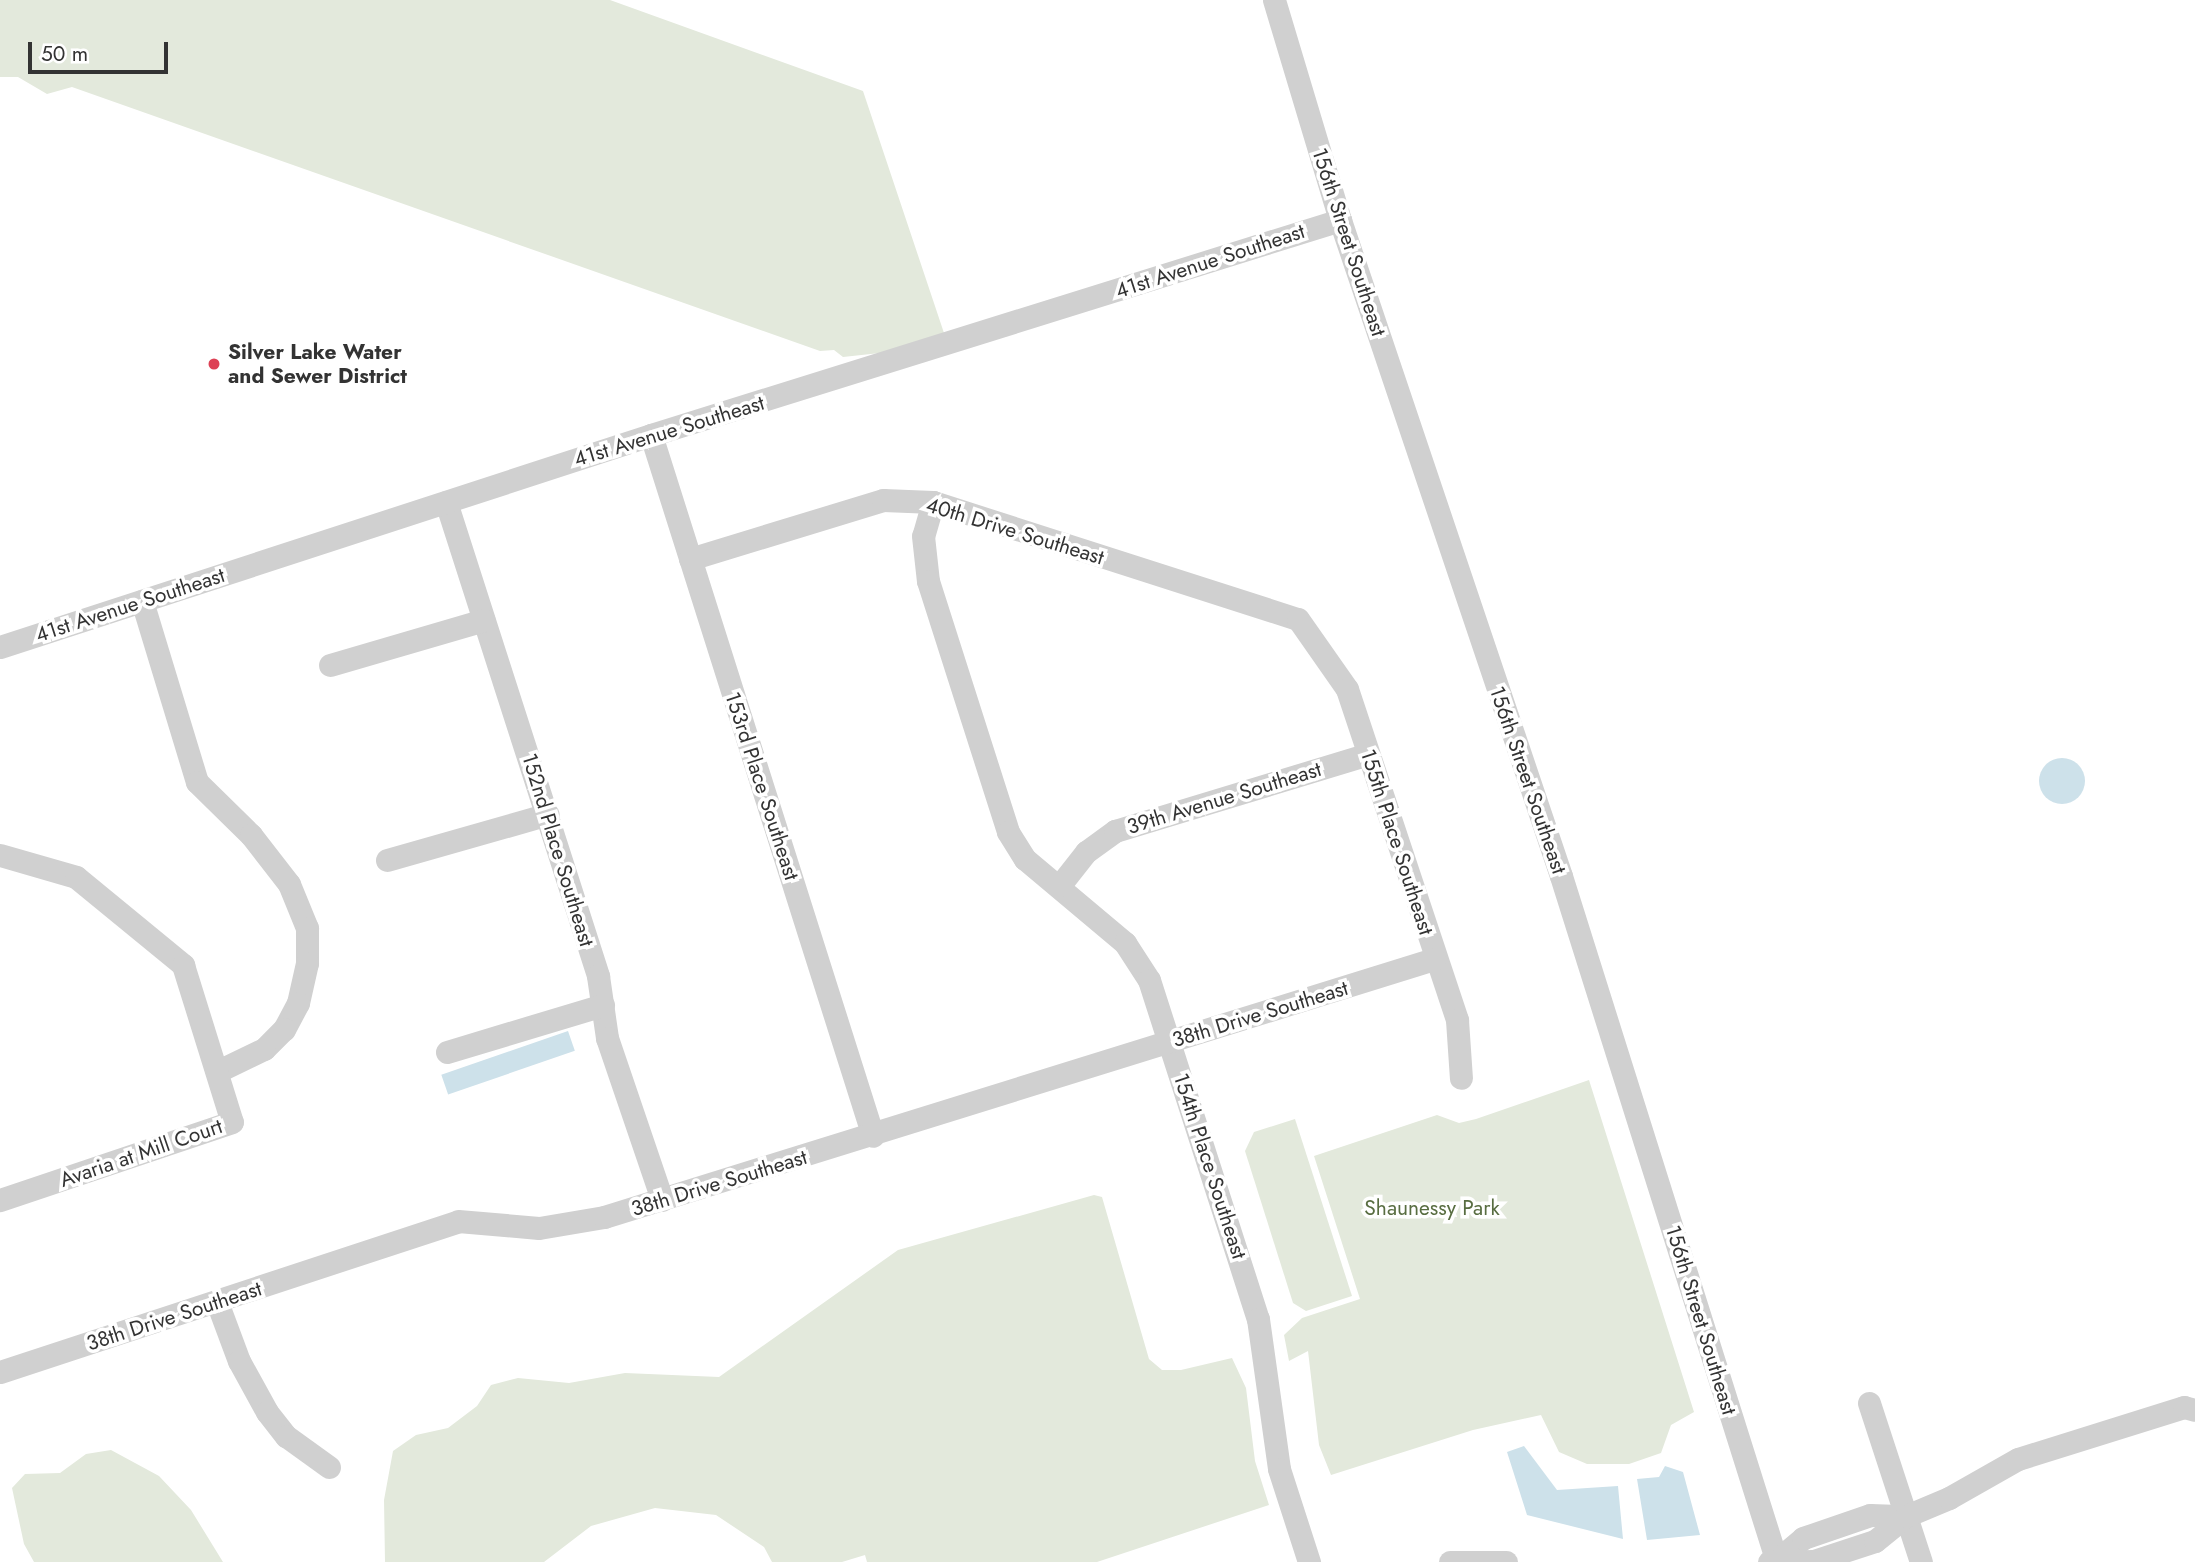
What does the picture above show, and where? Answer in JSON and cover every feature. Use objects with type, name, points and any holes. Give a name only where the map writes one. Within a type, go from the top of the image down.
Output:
[{"type":"street","name":"156th Street Southeast","points":[[1274,0],[1340,220],[1561,876],[1775,1561]]},
{"type":"street","name":"41st Avenue Southeast","points":[[0,647],[651,435],[1340,220]]},
{"type":"street","name":"153rd Place Southeast","points":[[651,435],[873,1136]]},
{"type":"street","name":"40th Drive Southeast","points":[[690,559],[883,500],[933,502],[1298,620]]},
{"type":"street","name":"152nd Place Southeast","points":[[446,502],[548,814],[603,1005],[607,1038],[662,1200]]},
{"type":"street","name":"154th Place Southeast","points":[[933,502],[923,536],[928,581],[1008,832],[1025,859],[1060,885],[1125,943],[1149,980],[1258,1319],[1279,1469],[1309,1562]]},
{"type":"street","points":[[142,601],[197,782],[251,835],[289,884],[307,928],[307,963],[298,1003],[284,1029],[264,1049],[218,1071]]},
{"type":"street","points":[[330,665],[484,620]]},
{"type":"street","name":"155th Place Southeast","points":[[1298,620],[1347,689],[1434,959],[1457,1020],[1461,1078]]},
{"type":"street","name":"39th Avenue Southeast","points":[[1060,885],[1086,852],[1115,831],[1368,754]]},
{"type":"street","points":[[387,860],[548,814]]},
{"type":"street","name":"Avaria at Mill Court","points":[[0,855],[76,877],[183,965],[232,1122],[0,1200]]},
{"type":"street","name":"38th Drive Southeast","points":[[0,1372],[458,1221],[539,1228],[604,1217],[873,1136],[1434,959]]},
{"type":"street","points":[[447,1052],[603,1005]]},
{"type":"street","points":[[217,1302],[243,1370],[267,1412],[286,1436],[328,1467]]},
{"type":"street","points":[[1869,1403],[1921,1562]]},
{"type":"street","points":[[1775,1561],[1814,1561],[1875,1541],[1906,1516],[1949,1498],[2018,1459],[2190,1408]]},
{"type":"street","points":[[1450,1562],[1506,1562]]},
{"type":"green space","points":[[0,0],[610,0],[863,91],[944,333],[880,353],[843,357],[834,350],[820,351],[72,87],[47,94],[18,77],[0,77]]},
{"type":"green space","name":"Shaunessy Park","points":[[1589,1080],[1694,1412],[1671,1425],[1661,1453],[1629,1464],[1587,1464],[1559,1452],[1541,1415],[1473,1430],[1331,1475],[1319,1445],[1308,1351],[1289,1361],[1284,1335],[1302,1318],[1360,1299],[1314,1156],[1437,1115],[1459,1123],[1476,1119]]},
{"type":"green space","points":[[1295,1119],[1352,1296],[1306,1311],[1293,1303],[1245,1151],[1254,1132]]},
{"type":"green space","points":[[1094,1195],[1102,1197],[1149,1359],[1162,1370],[1181,1370],[1232,1358],[1246,1388],[1255,1461],[1269,1505],[1097,1562],[867,1562],[865,1555],[842,1562],[772,1562],[764,1547],[716,1515],[655,1508],[591,1526],[544,1562],[385,1562],[384,1500],[393,1451],[416,1435],[448,1428],[477,1406],[491,1385],[518,1378],[569,1383],[625,1373],[719,1377],[898,1250]]},
{"type":"green space","points":[[111,1450],[159,1476],[191,1510],[223,1562],[34,1562],[24,1544],[12,1488],[25,1474],[60,1473],[86,1454]]},
{"type":"water","points":[[2062,758],[2078,765],[2085,781],[2078,797],[2062,804],[2046,797],[2039,781],[2046,765]]},
{"type":"water","points":[[568,1031],[575,1051],[448,1094],[441,1075]]},
{"type":"water","points":[[1524,1446],[1557,1490],[1618,1486],[1623,1539],[1527,1515],[1507,1452]]},
{"type":"water","points":[[1665,1466],[1683,1472],[1700,1535],[1647,1540],[1637,1479],[1659,1477]]},
{"type":"place","name":"Silver Lake Water and Sewer District","points":[[214,364]]}]
